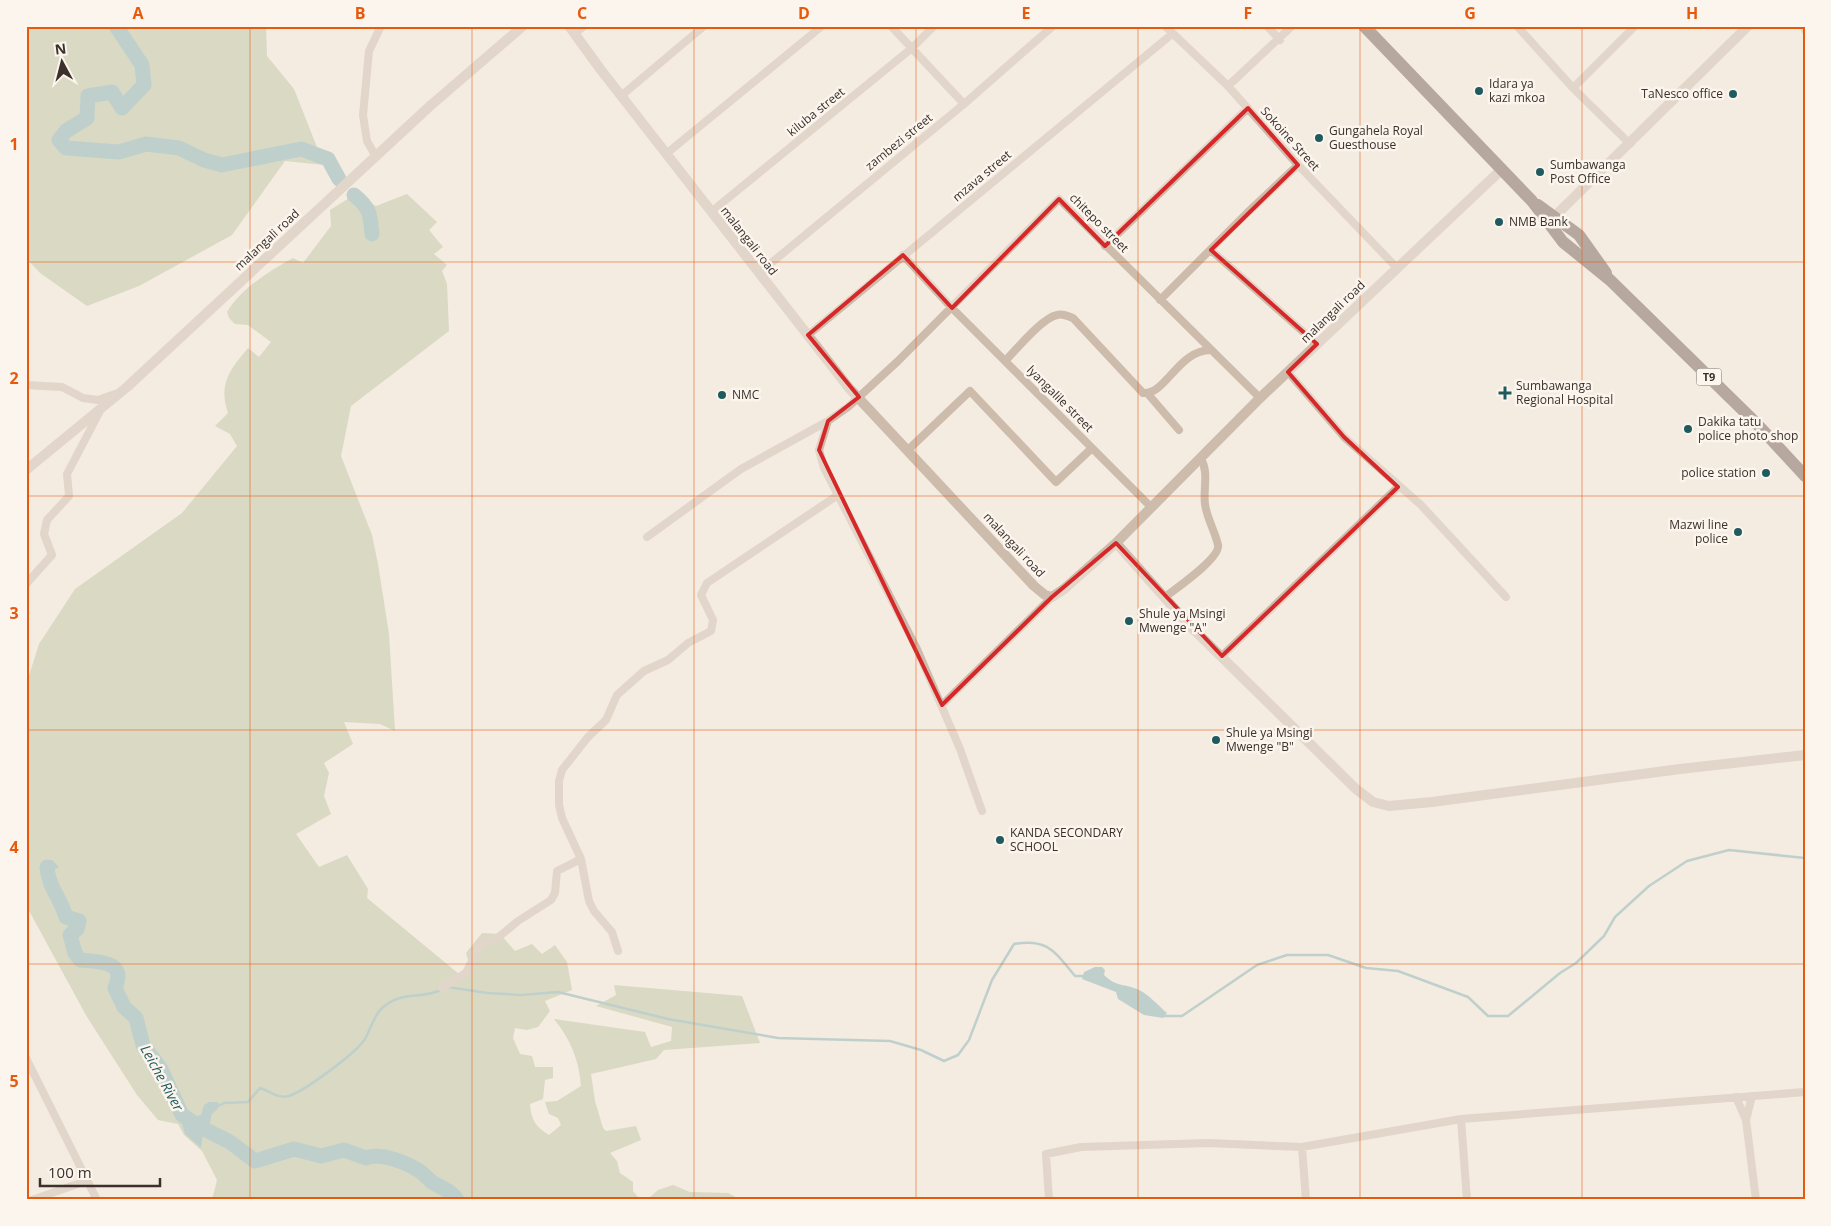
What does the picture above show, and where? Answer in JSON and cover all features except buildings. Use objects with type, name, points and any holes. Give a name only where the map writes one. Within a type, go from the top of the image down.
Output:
[{"type":"highway","name":"T9","points":[[1364,26],[1532,201],[1570,249],[1610,280],[1756,424],[1805,476]]},
{"type":"highway","name":"T9","points":[[1532,201],[1570,226],[1581,237],[1610,280]]},
{"type":"highway","points":[[1560,238],[1563,231],[1570,226]]},
{"type":"highway","points":[[1570,249],[1581,237]]},
{"type":"street","points":[[376,157],[367,141],[363,115],[369,51],[381,26]]},
{"type":"street","name":"malangali road","points":[[26,470],[127,387],[430,106],[523,26]]},
{"type":"street","points":[[572,30],[584,26]]},
{"type":"street","points":[[621,96],[704,26]]},
{"type":"street","points":[[666,154],[822,26]]},
{"type":"street","points":[[891,26],[964,104]]},
{"type":"street","name":"kiluba street","points":[[711,212],[912,48],[934,26]]},
{"type":"street","name":"zambezi street","points":[[759,273],[964,104],[1052,26]]},
{"type":"street","name":"Sokoine Street","points":[[1165,26],[1228,86],[1298,165],[1396,268]]},
{"type":"street","points":[[1267,26],[1280,40]]},
{"type":"street","points":[[1228,86],[1280,40],[1292,26]]},
{"type":"street","points":[[1517,26],[1573,88],[1630,144]]},
{"type":"street","points":[[1573,88],[1635,26]]},
{"type":"street","points":[[1555,216],[1748,26]]},
{"type":"street","points":[[1804,26],[1805,30]]},
{"type":"street","name":"malangali road","points":[[572,30],[711,212],[808,336],[859,397],[1034,586],[1045,594],[1052,596],[1064,589],[1116,543],[1260,398],[1501,170]]},
{"type":"street","name":"mzava street","points":[[808,336],[1172,34]]},
{"type":"street","points":[[1106,246],[1248,108]]},
{"type":"street","points":[[1160,300],[1246,213],[1298,165]]},
{"type":"street","name":"chitepo street","points":[[647,537],[741,469],[828,421],[859,397],[952,308],[1060,196],[1106,246],[1260,398]]},
{"type":"street","points":[[1211,250],[1317,344]]},
{"type":"street","name":"lyangalile street","points":[[903,256],[952,308],[1151,507]]},
{"type":"street","points":[[1006,361],[1046,320],[1055,315],[1063,314],[1073,318],[1136,388],[1148,394],[1179,430]]},
{"type":"street","points":[[1148,394],[1155,391],[1194,352],[1211,350]]},
{"type":"street","points":[[1288,372],[1344,437],[1398,487],[1422,504],[1506,597]]},
{"type":"street","points":[[26,385],[62,387],[84,398],[98,400],[109,397],[127,387]]},
{"type":"street","points":[[908,449],[970,392],[1056,482],[1092,448]]},
{"type":"street","points":[[26,584],[52,555],[44,534],[47,520],[69,496],[67,474],[102,407]]},
{"type":"street","points":[[828,421],[819,450],[824,468],[902,618],[942,705],[982,811]]},
{"type":"street","points":[[1164,598],[1211,560],[1218,551],[1218,545],[1207,516],[1205,470],[1201,459]]},
{"type":"street","points":[[1222,656],[1398,487]]},
{"type":"street","points":[[618,951],[612,932],[594,912],[589,901],[581,859],[566,831],[559,805],[559,782],[562,770],[588,737],[606,720],[614,700],[622,690],[644,671],[668,660],[688,643],[711,631],[713,620],[701,595],[707,583],[838,495]]},
{"type":"street","points":[[1116,543],[1164,598],[1356,789],[1373,802],[1389,806],[1437,802],[1680,769],[1805,755]]},
{"type":"street","points":[[942,705],[1052,596]]},
{"type":"street","points":[[442,988],[466,973],[481,943],[495,940],[518,921],[551,900],[555,893],[557,870],[581,859]]},
{"type":"street","points":[[26,1058],[97,1200]]},
{"type":"street","points":[[1049,1200],[1046,1154],[1081,1147],[1208,1143],[1302,1147],[1461,1119],[1673,1104],[1805,1092]]},
{"type":"street","points":[[1746,1120],[1752,1096]]},
{"type":"street","points":[[1736,1097],[1746,1120],[1756,1200]]},
{"type":"street","points":[[1461,1119],[1467,1200]]},
{"type":"street","points":[[1302,1147],[1306,1200]]},
{"type":"street","points":[[32,1200],[86,1181]]},
{"type":"highlighted area","points":[[1248,108],[1298,165],[1211,250],[1317,344],[1288,372],[1344,437],[1398,487],[1222,656],[1116,543],[1052,597],[942,705],[819,450],[828,421],[859,397],[808,335],[903,255],[952,308],[1059,199],[1105,246]]},
{"type":"green space","points":[[26,26],[266,26],[267,56],[294,89],[324,165],[285,161],[232,235],[139,286],[87,306],[40,273],[26,258]]},
{"type":"green space","points":[[407,194],[437,222],[429,230],[443,247],[434,254],[447,265],[442,271],[447,284],[449,331],[351,406],[341,456],[372,535],[378,564],[389,634],[395,731],[380,724],[344,722],[353,744],[324,763],[329,773],[324,796],[331,814],[296,834],[319,867],[347,855],[368,889],[367,898],[459,974],[469,963],[466,953],[482,933],[500,934],[515,951],[532,944],[542,954],[555,945],[567,962],[572,990],[545,1001],[550,1011],[538,1027],[527,1030],[515,1028],[513,1038],[520,1054],[532,1056],[535,1067],[553,1067],[553,1078],[545,1080],[543,1099],[530,1104],[535,1122],[549,1135],[561,1125],[558,1118],[549,1114],[545,1102],[557,1101],[581,1086],[573,1051],[554,1019],[645,1032],[651,1047],[671,1041],[672,1027],[596,1006],[616,995],[614,985],[742,996],[760,1043],[664,1050],[656,1059],[591,1074],[595,1101],[603,1128],[606,1131],[636,1126],[641,1140],[610,1153],[617,1161],[620,1173],[633,1182],[633,1191],[638,1197],[650,1197],[658,1190],[673,1185],[690,1192],[728,1193],[741,1200],[212,1200],[217,1180],[202,1151],[184,1135],[178,1124],[158,1120],[137,1095],[87,1017],[27,907],[26,685],[39,644],[75,589],[182,513],[237,446],[230,434],[215,426],[228,413],[224,393],[225,385],[231,370],[248,348],[259,357],[271,342],[248,325],[235,324],[229,318],[227,312],[233,303],[248,288],[284,263],[293,258],[303,263],[331,226],[330,210],[354,195],[376,206]]},
{"type":"water","points":[[44,860],[52,860],[59,867],[44,876],[41,870]]},
{"type":"water","points":[[1095,967],[1102,967],[1105,970],[1104,975],[1113,982],[1143,992],[1167,1013],[1163,1018],[1144,1015],[1118,999],[1116,992],[1082,979],[1084,972]]},
{"type":"water","points":[[209,1102],[218,1102],[218,1106],[212,1114],[208,1130],[203,1134],[201,1148],[185,1134],[177,1107],[180,1106],[191,1116],[197,1116],[201,1115],[204,1105]]},
{"type":"waterway","points":[[116,26],[142,65],[144,85],[122,108],[112,92],[88,96],[87,118],[66,131],[59,140],[66,148],[119,152],[146,144],[179,148],[204,160],[222,165],[301,149],[328,159],[339,179]]},
{"type":"waterway","name":"Leiche River","points":[[354,195],[368,212],[372,234]]},
{"type":"waterway","points":[[1163,1016],[1182,1016],[1257,965],[1287,955],[1328,955],[1366,968],[1398,971],[1468,997],[1488,1016],[1508,1016],[1560,973],[1576,963],[1604,936],[1615,917],[1649,886],[1687,861],[1729,850],[1805,858]]},
{"type":"waterway","name":"Leiche River","points":[[47,867],[52,886],[66,917],[79,921],[77,929],[70,935],[75,953],[80,960],[102,962],[114,967],[118,979],[115,988],[124,1007],[136,1018],[143,1045],[161,1069],[182,1115],[200,1127],[230,1142],[255,1161],[294,1149],[321,1156],[344,1150],[366,1158],[387,1157],[416,1169],[432,1182],[449,1192],[457,1200]]},
{"type":"waterway","points":[[448,987],[487,993],[522,995],[558,992],[668,1019],[778,1038],[890,1041],[921,1050],[944,1061],[958,1055],[969,1040],[992,980],[1014,944],[1035,943],[1043,945],[1056,954],[1075,976],[1086,976]]},
{"type":"waterway","points":[[216,1107],[224,1103],[248,1102],[260,1088],[285,1097],[307,1087],[360,1046],[374,1019],[388,1003],[403,997],[425,995],[441,990]]},
{"type":"place","name":"Idara ya kazi mkoa","points":[[1479,91]]},
{"type":"place","name":"TaNesco office","points":[[1733,94]]},
{"type":"place","name":"Gungahela Royal Guesthouse","points":[[1319,138]]},
{"type":"place","name":"Sumbawanga Post Office","points":[[1540,172]]},
{"type":"place","name":"NMB Bank","points":[[1499,222]]},
{"type":"place","name":"Sumbawanga Regional Hospital","points":[[1505,393]]},
{"type":"place","name":"NMC","points":[[722,395]]},
{"type":"place","name":"Dakika tatu police photo shop","points":[[1688,429]]},
{"type":"place","name":"police station","points":[[1766,473]]},
{"type":"place","name":"Mazwi line police","points":[[1738,532]]},
{"type":"place","name":"Shule ya Msingi Mwenge \"A\"","points":[[1129,621]]},
{"type":"place","name":"Shule ya Msingi Mwenge \"B\"","points":[[1216,740]]},
{"type":"place","name":"KANDA SECONDARY SCHOOL","points":[[1000,840]]}]
